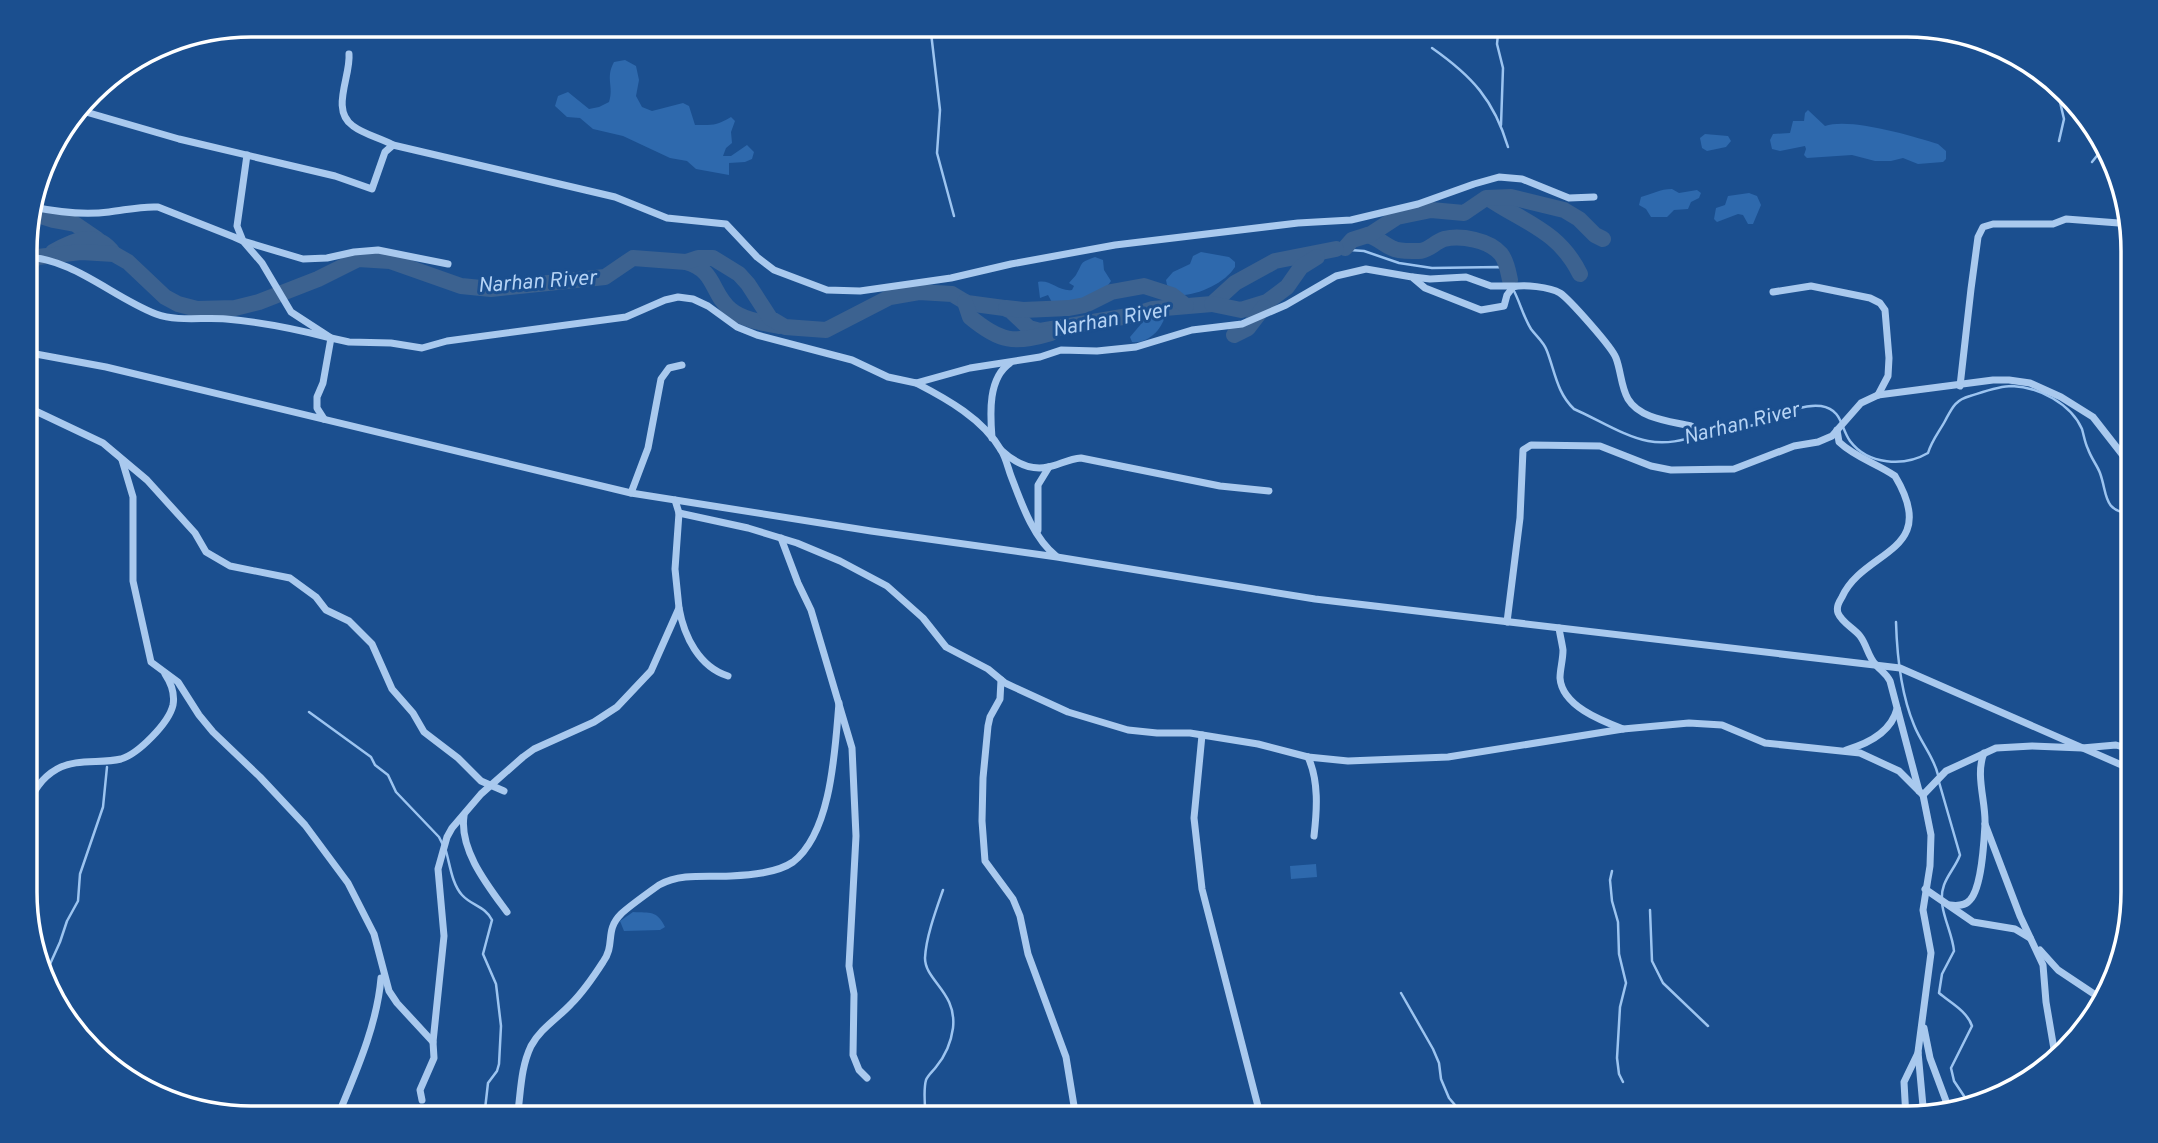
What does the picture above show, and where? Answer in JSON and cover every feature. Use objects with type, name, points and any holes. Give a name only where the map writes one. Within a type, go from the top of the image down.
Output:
[{"type":"street","points":[[349,54],[348,76],[342,99],[343,113],[347,121],[356,128],[393,145],[615,197],[667,218],[726,224],[752,253],[774,270],[827,290],[847,291],[951,278],[1115,245],[1298,223],[1351,220],[1418,204],[1499,177],[1522,179],[1569,198],[1594,197]]},
{"type":"street","points":[[88,112],[335,176],[372,189],[385,152],[393,145]]},
{"type":"street","points":[[247,155],[237,226],[243,241],[268,271],[291,313],[331,338]]},
{"type":"street","points":[[41,208],[107,213],[146,206],[158,207],[243,241],[303,259],[378,250],[448,264]]},
{"type":"street","points":[[1960,386],[1978,237],[1983,227],[2053,224],[2066,219],[2119,223]]},
{"type":"street","points":[[37,258],[49,259],[76,271],[129,302],[165,317],[243,321],[292,328],[331,338],[422,348],[447,341],[626,317],[646,307],[678,298],[693,299],[708,306],[737,327],[757,335],[852,360],[888,377],[916,383],[966,413],[1001,450],[1022,465],[1049,467],[1069,459],[1081,458],[1220,486],[1269,491]]},
{"type":"street","points":[[916,383],[970,368],[1040,357],[1061,350],[1097,351],[1136,347],[1192,330],[1242,324],[1286,305],[1336,276],[1375,269],[1430,279],[1466,277],[1491,286],[1529,286],[1559,293],[1601,335],[1616,356],[1628,400],[1651,417],[1691,426]]},
{"type":"street","points":[[1412,277],[1425,288],[1481,310],[1504,306],[1507,295],[1515,286]]},
{"type":"street","points":[[1773,292],[1811,286],[1870,298],[1880,303],[1885,310],[1889,358],[1888,376],[1878,395]]},
{"type":"street","points":[[324,419],[317,408],[317,397],[323,383],[331,338]]},
{"type":"street","points":[[37,354],[106,368],[631,493],[1315,599],[1900,668],[2121,765]]},
{"type":"street","points":[[992,439],[995,381],[1000,370],[1013,360]]},
{"type":"street","points":[[631,493],[648,448],[661,379],[669,368],[682,365]]},
{"type":"street","points":[[1507,622],[1520,518],[1523,450],[1531,445],[1600,446],[1651,466],[1671,470],[1734,469],[1794,446],[1818,442],[1832,436],[1861,403],[1878,395],[2009,380],[2047,389],[2092,417],[2121,453]]},
{"type":"street","points":[[37,411],[103,443],[147,480],[183,519],[206,552],[230,566],[290,578],[316,597],[326,610],[349,621],[372,644],[392,689],[413,713],[424,732],[458,758],[481,781],[504,791]]},
{"type":"street","points":[[1837,430],[1839,442],[1845,448],[1857,457],[1895,475],[1909,508],[1908,525],[1902,539],[1855,579],[1843,593],[1838,613],[1861,638],[1875,665],[1886,673],[1898,707],[1931,835],[1930,866],[1923,910],[1931,953],[1918,1052],[1923,1106]]},
{"type":"street","points":[[1001,450],[1025,510],[1049,551],[1057,557]]},
{"type":"street","points":[[122,460],[133,496],[133,581],[151,662],[178,682],[213,732],[305,825],[348,883],[374,934],[389,991],[433,1042]]},
{"type":"street","points":[[1039,536],[1036,496],[1038,485],[1049,467]]},
{"type":"street","points":[[675,500],[679,513],[674,569],[686,636],[710,666],[728,676]]},
{"type":"street","points":[[679,513],[781,538],[840,561],[887,586],[923,618],[946,647],[988,668],[1001,680],[1068,712],[1128,730],[1202,734],[1308,757],[1348,761],[1448,757],[1623,729],[1689,723],[1721,725],[1765,743],[1860,753],[1899,771],[1921,793]]},
{"type":"street","points":[[781,538],[811,610],[852,748],[856,836],[849,966],[854,994],[853,1055],[859,1070],[867,1078]]},
{"type":"street","points":[[422,1100],[420,1090],[434,1058],[433,1042],[444,936],[438,869],[452,828],[490,785],[534,749],[594,722],[617,707],[651,671],[679,608]]},
{"type":"street","points":[[1559,628],[1563,651],[1560,678],[1562,688],[1586,711],[1623,729]]},
{"type":"street","points":[[37,787],[55,770],[75,763],[122,759],[139,748],[160,727],[170,714],[173,704],[169,680],[162,671]]},
{"type":"street","points":[[1001,680],[1000,699],[988,726],[982,800],[985,861],[1013,899],[1020,915],[1028,954],[1066,1057],[1074,1106]]},
{"type":"street","points":[[518,1106],[522,1075],[532,1044],[572,1003],[606,959],[611,944],[611,926],[622,912],[660,885],[685,876],[699,878],[761,873],[791,863],[801,854],[824,813],[839,703]]},
{"type":"street","points":[[1842,751],[1860,746],[1878,736],[1891,723],[1898,707]]},
{"type":"street","points":[[1202,734],[1203,746],[1194,818],[1202,889],[1258,1106]]},
{"type":"street","points":[[1921,793],[1945,771],[1996,748],[2121,746]]},
{"type":"street","points":[[1949,905],[1960,906],[1968,902],[1978,886],[1985,824],[1981,770],[1984,753]]},
{"type":"street","points":[[1308,757],[1312,765],[1316,800],[1314,836]]},
{"type":"street","points":[[464,814],[463,823],[475,863],[507,912]]},
{"type":"street","points":[[1985,824],[2043,965],[2054,1047]]},
{"type":"street","points":[[1925,889],[1973,922],[2015,929],[2032,940],[2058,970],[2095,994]]},
{"type":"street","points":[[342,1106],[362,1055],[380,991],[382,970]]},
{"type":"street","points":[[1923,1020],[1930,1058],[1947,1102]]},
{"type":"street","points":[[1906,1106],[1905,1082],[1918,1052]]},
{"type":"shaded area","points":[[625,60],[636,66],[639,80],[636,96],[642,107],[652,111],[683,103],[689,106],[695,125],[714,124],[731,117],[735,121],[731,132],[732,143],[723,156],[731,156],[747,145],[754,152],[752,159],[729,163],[729,175],[696,169],[687,161],[670,158],[623,136],[593,129],[580,118],[567,117],[555,106],[558,96],[568,92],[589,109],[609,102],[611,68],[614,62]]},
{"type":"shaded area","points":[[1808,110],[1825,126],[1865,126],[1938,144],[1946,151],[1946,159],[1943,162],[1918,164],[1903,158],[1875,161],[1852,155],[1807,158],[1804,155],[1805,146],[1780,151],[1772,149],[1770,140],[1773,134],[1790,133],[1793,121],[1804,121]]},
{"type":"shaded area","points":[[1705,134],[1728,136],[1731,141],[1726,147],[1707,151],[1702,148],[1700,138]]},
{"type":"shaded area","points":[[1672,189],[1679,193],[1697,190],[1701,193],[1688,209],[1674,210],[1667,217],[1651,217],[1646,209],[1639,205],[1641,197]]},
{"type":"shaded area","points":[[1749,193],[1757,196],[1761,205],[1753,224],[1748,224],[1743,215],[1738,214],[1717,222],[1714,219],[1716,208],[1725,205],[1728,196]]},
{"type":"shaded area","points":[[1201,252],[1229,257],[1235,262],[1235,267],[1225,278],[1210,287],[1179,295],[1167,285],[1166,280],[1173,272],[1190,264],[1193,256]]},
{"type":"shaded area","points":[[1095,257],[1103,260],[1104,270],[1111,281],[1100,293],[1078,304],[1062,307],[1054,306],[1048,295],[1040,298],[1038,282],[1072,290],[1074,286],[1069,283],[1082,263]]},
{"type":"shaded area","points":[[1159,313],[1165,316],[1157,331],[1148,339],[1132,342],[1130,337],[1147,317]]},
{"type":"shaded area","points":[[1316,864],[1317,877],[1291,879],[1290,866]]},
{"type":"shaded area","points":[[633,912],[656,915],[665,927],[660,930],[624,931],[620,921]]},
{"type":"waterway","points":[[932,37],[940,110],[937,153],[954,216]]},
{"type":"waterway","points":[[1498,37],[1503,68],[1501,125]]},
{"type":"waterway","points":[[1432,48],[1480,90],[1496,116],[1508,147]]},
{"type":"waterway","points":[[2048,90],[2060,102]]},
{"type":"waterway","points":[[2059,141],[2064,119],[2060,102]]},
{"type":"waterway","points":[[2092,162],[2098,154]]},
{"type":"waterway","points":[[1345,248],[1352,240],[1371,234],[1397,217],[1431,210],[1464,213],[1486,198],[1511,197],[1564,210],[1603,239]]},
{"type":"waterway","points":[[1488,198],[1551,238],[1572,259],[1580,274]]},
{"type":"waterway","name":"Narhan River","points":[[40,216],[75,224],[97,239]]},
{"type":"waterway","name":"Narhan River","points":[[1368,235],[1395,249],[1405,251],[1422,251],[1441,240],[1451,238],[1482,242],[1501,254],[1510,280]]},
{"type":"waterway","points":[[53,252],[69,243],[93,239],[107,246],[114,254]]},
{"type":"waterway","name":"Narhan River","points":[[1336,249],[1364,251],[1399,263],[1432,268],[1499,267],[1505,271],[1510,281]]},
{"type":"waterway","name":"Narhan River","points":[[37,258],[81,252],[114,254],[128,262],[165,297],[197,309],[235,308],[259,302],[318,279],[358,259],[390,261],[461,286],[491,289],[605,277],[633,258],[686,262],[698,258],[713,258],[739,274],[770,318],[785,327],[826,330],[890,297],[919,292],[952,294],[967,303],[1004,308],[1029,328],[1040,331],[1134,315],[1153,309],[1212,304],[1235,283],[1275,261],[1336,249]]},
{"type":"waterway","points":[[1212,304],[1241,310],[1267,302],[1287,287],[1301,267],[1317,257]]},
{"type":"waterway","points":[[686,262],[708,276],[731,310],[754,321],[779,326]]},
{"type":"waterway","points":[[1006,308],[1069,308],[1085,305],[1111,292],[1144,286],[1172,295],[1186,306]]},
{"type":"waterway","name":"Narhan River","points":[[1513,289],[1528,324],[1546,348],[1560,389],[1568,403],[1574,409],[1630,436],[1648,441],[1675,441],[1754,425],[1804,407],[1821,406],[1837,415],[1850,441],[1866,455],[1898,462],[1928,453],[1957,402],[2002,387],[2022,387],[2053,398],[2077,420],[2100,473],[2108,501],[2121,512]]},
{"type":"waterway","points":[[965,302],[970,317],[999,336],[1027,339],[1051,333]]},
{"type":"waterway","points":[[1234,335],[1248,328],[1264,307]]},
{"type":"waterway","points":[[1896,622],[1906,701],[1914,725],[1938,775]]},
{"type":"waterway","points":[[309,712],[371,757],[375,765],[388,775],[396,792],[439,837],[443,845]]},
{"type":"waterway","points":[[50,965],[78,901],[80,874],[103,807],[107,767]]},
{"type":"waterway","points":[[1939,782],[1960,855],[1942,893],[1943,910],[1954,951],[1942,974],[1939,993],[1963,1012],[1972,1026],[1951,1068],[1954,1081],[1965,1098]]},
{"type":"waterway","points":[[446,851],[459,891],[492,920],[483,954],[496,984],[501,1026],[499,1064],[488,1083],[485,1106]]},
{"type":"waterway","points":[[1612,871],[1612,901],[1618,922],[1619,954],[1626,983],[1620,1007],[1617,1058],[1623,1082]]},
{"type":"waterway","points":[[925,1106],[926,1080],[945,1053],[953,1028],[950,1005],[930,974],[925,958],[929,933],[943,890]]},
{"type":"waterway","points":[[1650,910],[1652,961],[1663,983],[1708,1026]]},
{"type":"waterway","points":[[1401,993],[1433,1049],[1439,1063],[1441,1079],[1455,1106]]}]
